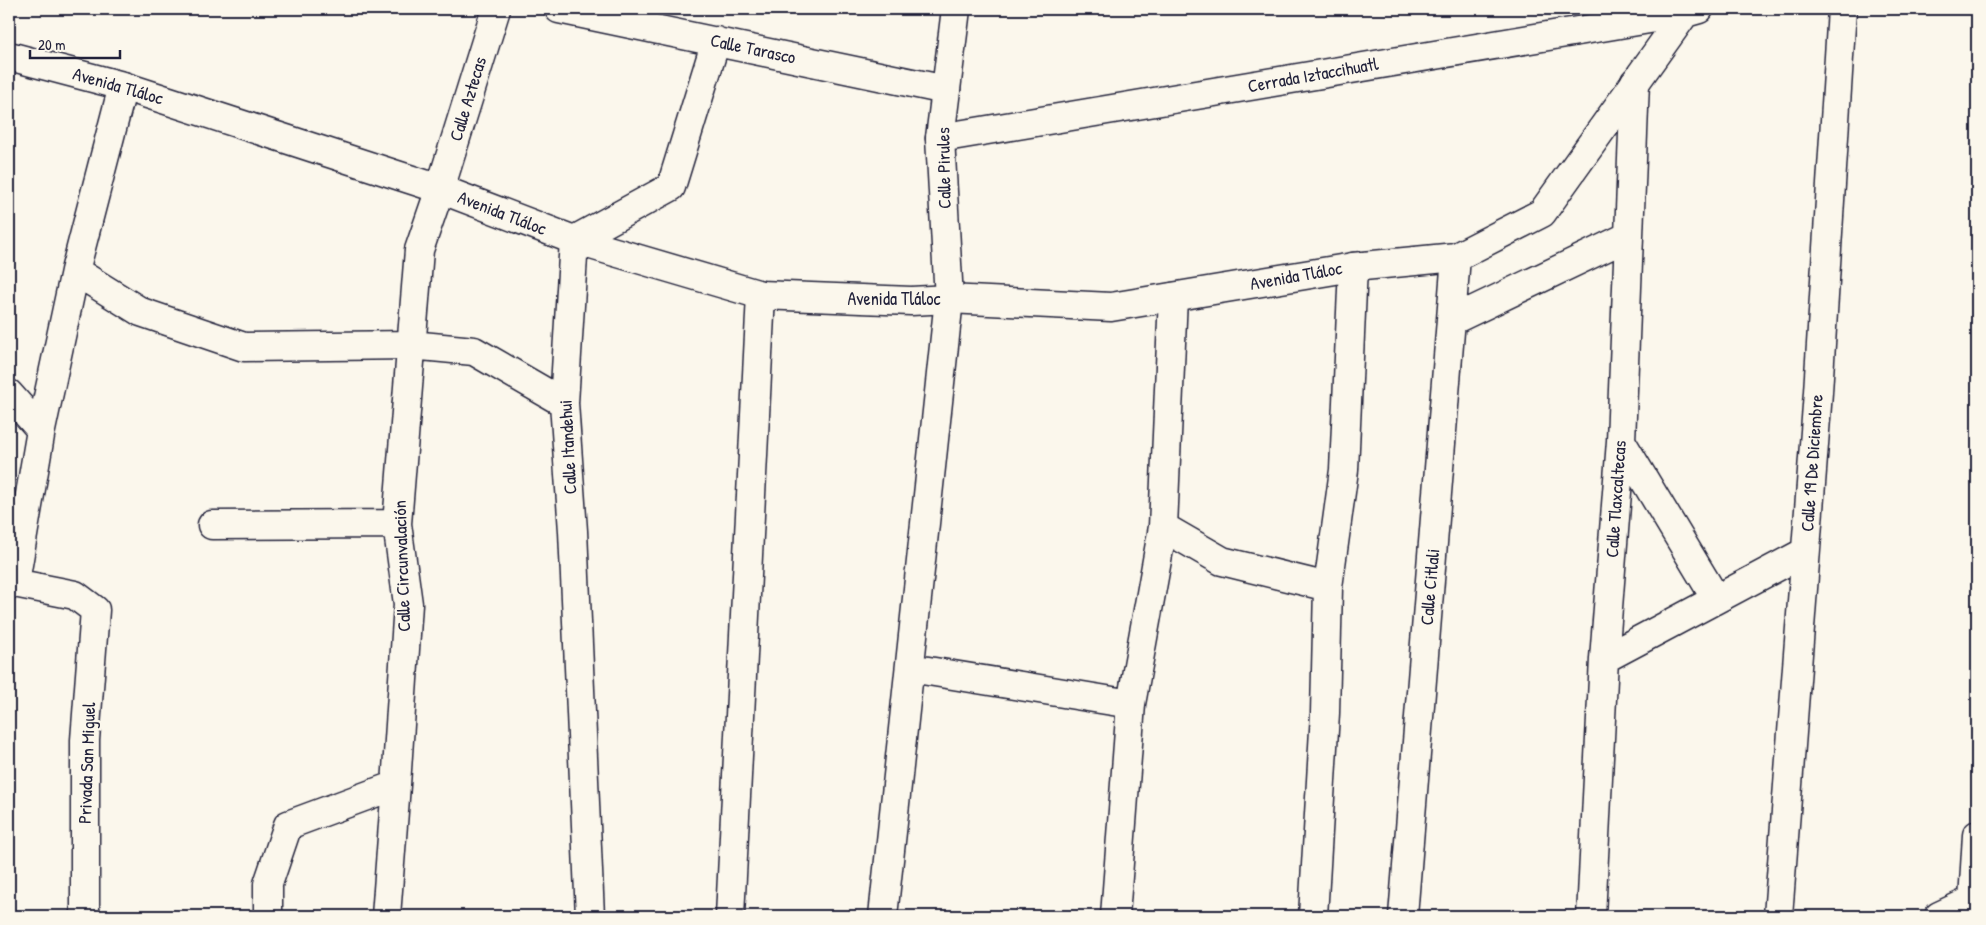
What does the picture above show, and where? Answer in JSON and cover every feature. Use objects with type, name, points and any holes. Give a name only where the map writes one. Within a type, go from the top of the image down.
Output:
[{"type":"street","name":"Calle Aztecas","points":[[440,189],[496,9]]},
{"type":"street","name":"Calle Tarasco","points":[[559,9],[946,90]]},
{"type":"street","name":"Calle Pirules","points":[[883,916],[949,299],[940,138],[956,9]]},
{"type":"street","name":"Calle 19 De Diciembre","points":[[1778,916],[1806,552],[1842,9]]},
{"type":"street","name":"Avenida Tláloc","points":[[9,56],[123,86],[440,189],[574,240],[761,295],[911,301],[949,299],[1111,307],[1353,267],[1456,257],[1542,213],[1689,10]]},
{"type":"street","name":"Cerrada Iztaccihuatl","points":[[940,138],[1588,19],[1689,10]]},
{"type":"street","points":[[574,240],[671,186],[716,42]]},
{"type":"street","name":"Calle Tlaxcaltecas","points":[[1591,916],[1604,659],[1621,441],[1636,82]]},
{"type":"street","points":[[12,582],[41,430],[75,271],[123,86]]},
{"type":"street","name":"Calle Circunvalación","points":[[386,916],[408,604],[397,524],[419,250],[440,189]]},
{"type":"street","points":[[1451,321],[1629,236]]},
{"type":"street","name":"Calle Itandehui","points":[[574,240],[564,403],[574,541],[590,916]]},
{"type":"street","name":"Calle Citlali","points":[[1403,916],[1456,257]]},
{"type":"street","points":[[1313,916],[1325,713],[1328,587],[1344,470],[1353,267]]},
{"type":"street","points":[[75,271],[141,312],[244,347],[412,345],[474,351],[564,403]]},
{"type":"street","points":[[730,916],[761,295]]},
{"type":"street","points":[[1115,916],[1131,704],[1163,526],[1173,297]]},
{"type":"street","points":[[9,394],[41,430]]},
{"type":"street","points":[[1621,441],[1716,599]]},
{"type":"street","points":[[212,525],[397,524]]},
{"type":"street","points":[[1163,526],[1222,561],[1328,587]]},
{"type":"street","points":[[1604,659],[1806,552]]},
{"type":"street","name":"Privada San Miguel","points":[[12,582],[75,595],[95,610],[86,740],[85,916]]},
{"type":"street","points":[[910,668],[1131,704]]},
{"type":"street","points":[[268,916],[268,884],[288,826],[396,785]]},
{"type":"street","points":[[1939,916],[1973,908],[1977,835]]}]
